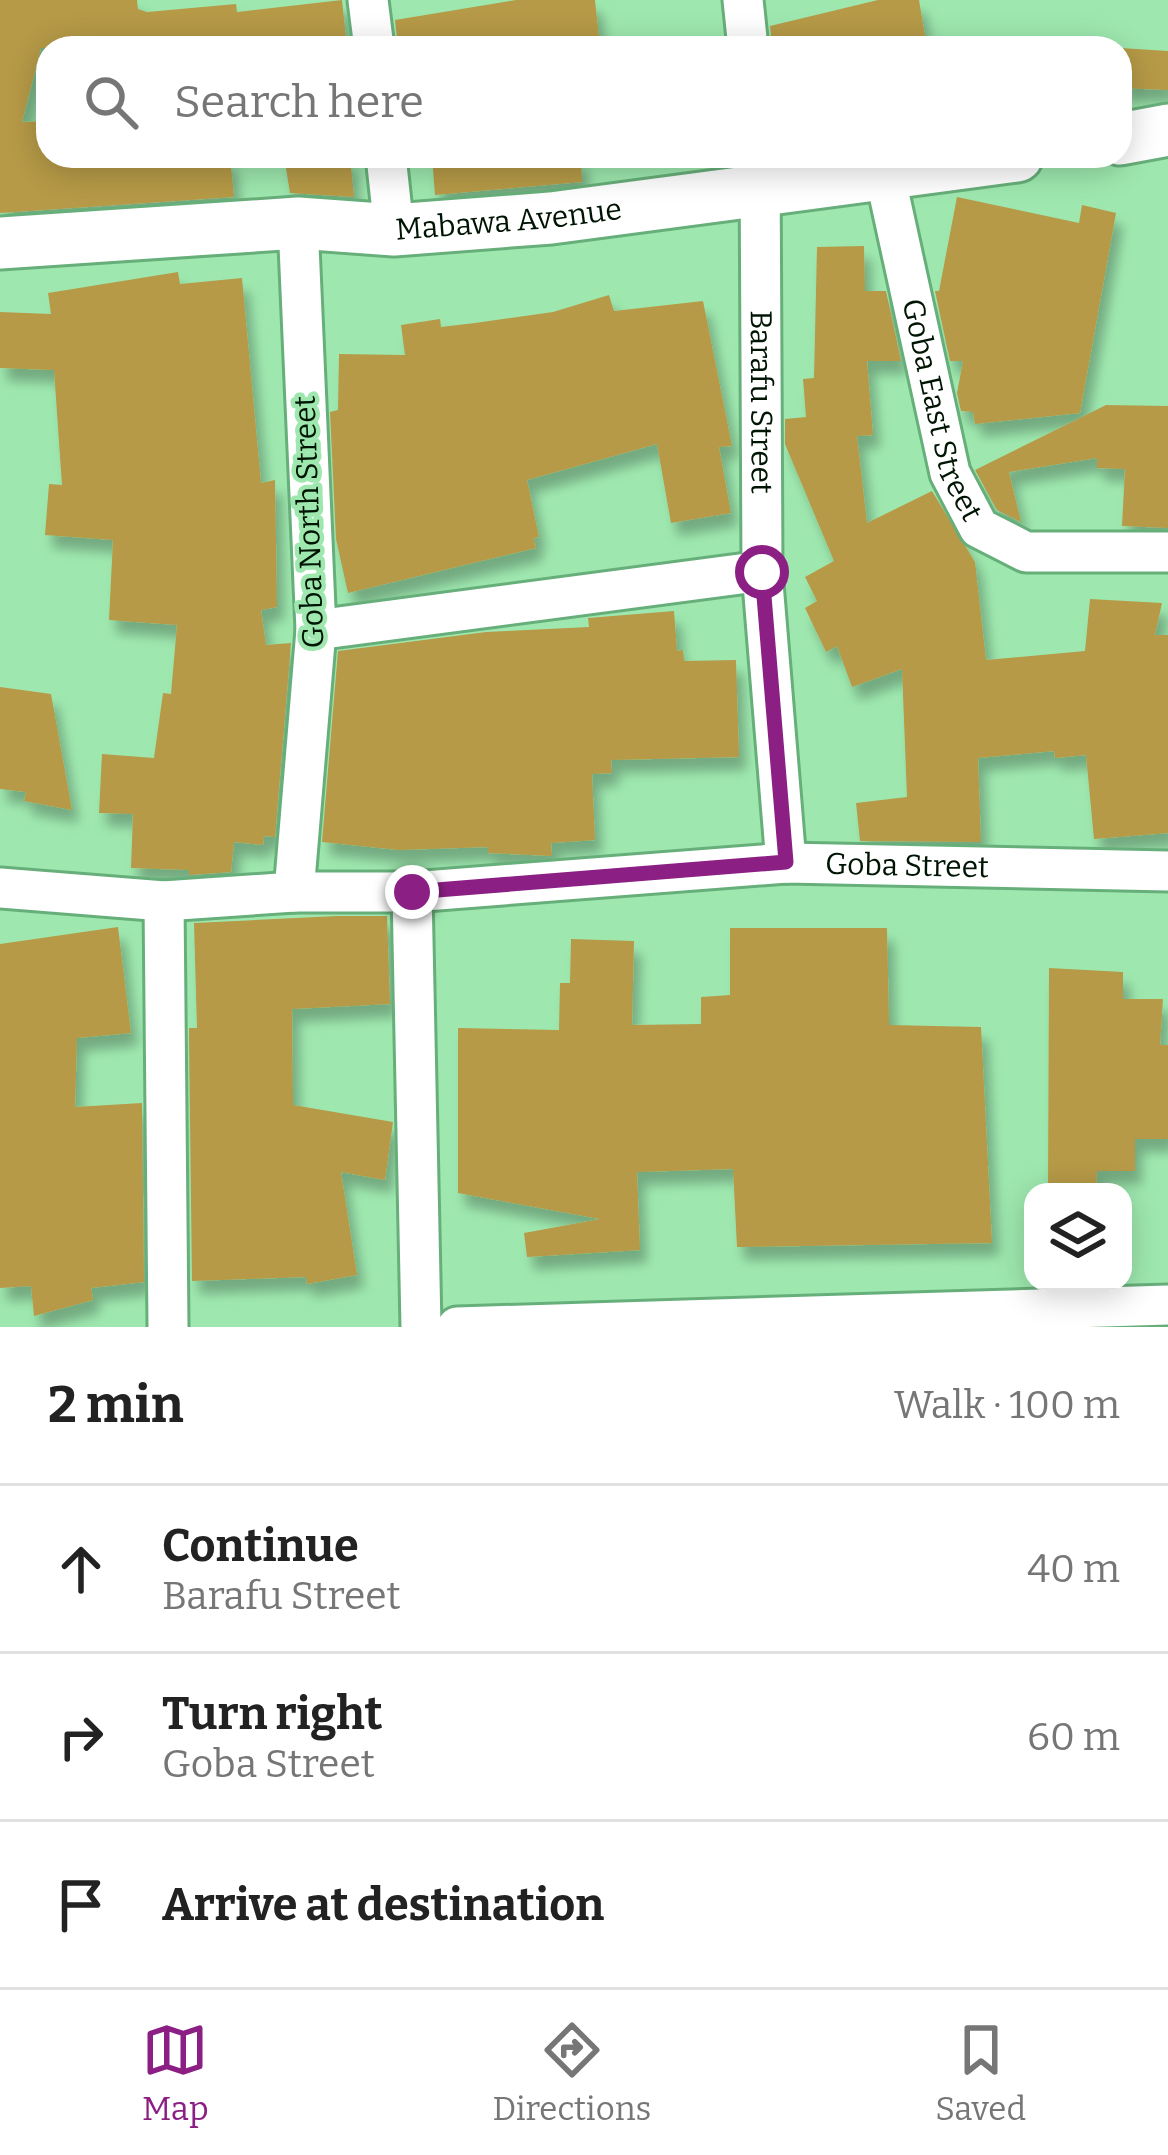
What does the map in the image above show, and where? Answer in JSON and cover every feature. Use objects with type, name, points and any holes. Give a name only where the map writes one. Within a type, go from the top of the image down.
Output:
[{"type":"street","points":[[368,0],[372,36]]},
{"type":"street","points":[[743,0],[747,36]]},
{"type":"street","points":[[1132,137],[1168,130]]},
{"type":"street","points":[[387,168],[394,230]]},
{"type":"street","name":"Mabawa Avenue","points":[[0,243],[298,224],[394,230],[763,174],[911,168]]},
{"type":"street","name":"Goba East Street","points":[[884,171],[950,473],[979,528],[1026,552],[1168,551]]},
{"type":"street","name":"Barafu Street","points":[[763,174],[762,572],[786,862]]},
{"type":"street","name":"Goba North Street","points":[[294,892],[316,631],[298,224]]},
{"type":"street","points":[[316,631],[762,572]]},
{"type":"street","name":"Goba Street","points":[[0,888],[164,901],[294,892],[412,892],[786,862],[1168,872]]},
{"type":"street","points":[[412,892],[421,1327]]},
{"type":"street","points":[[164,901],[168,1327]]},
{"type":"street","points":[[457,1327],[1168,1306]]},
{"type":"building","points":[[0,0],[137,0],[138,9],[147,12],[236,4],[237,12],[342,0],[346,36],[36,36],[36,67],[22,122],[36,121],[36,168],[231,168],[234,197],[0,213]]},
{"type":"building","points":[[516,0],[595,0],[599,36],[397,36],[395,20]]},
{"type":"building","points":[[878,0],[919,0],[925,36],[771,36],[770,26]]},
{"type":"building","points":[[1132,49],[1168,51],[1168,90],[1132,88]]},
{"type":"building","points":[[286,168],[351,168],[354,197],[290,193]]},
{"type":"building","points":[[433,168],[581,168],[582,182],[435,195]]},
{"type":"building","points":[[957,197],[1079,223],[1082,205],[1116,213],[1080,413],[975,424],[973,412],[961,411],[957,393],[963,361],[950,361],[935,291],[939,291]]},
{"type":"building","points":[[864,246],[865,291],[886,291],[901,361],[867,361],[873,435],[857,436],[867,523],[932,491],[975,562],[986,660],[1085,651],[1090,599],[1162,603],[1155,635],[1168,635],[1168,833],[1094,839],[1086,755],[1055,758],[1054,751],[978,758],[981,842],[860,841],[856,803],[907,797],[902,669],[852,687],[837,646],[826,652],[805,608],[817,601],[805,577],[834,561],[785,444],[785,419],[806,417],[803,379],[814,378],[817,247]]},
{"type":"building","points":[[178,272],[180,284],[242,278],[261,483],[275,480],[277,607],[261,610],[266,645],[291,643],[275,837],[264,836],[263,845],[234,842],[231,872],[189,875],[189,870],[131,868],[133,814],[99,813],[102,754],[154,758],[163,693],[171,694],[177,625],[109,620],[113,540],[45,535],[49,484],[62,485],[54,370],[0,368],[0,312],[51,314],[48,293]]},
{"type":"building","points":[[609,295],[614,311],[703,301],[732,446],[719,447],[731,513],[671,523],[657,444],[527,480],[539,537],[534,538],[536,548],[348,593],[336,539],[330,412],[338,410],[339,354],[405,355],[401,325],[440,319],[441,327],[553,312]]},
{"type":"building","points":[[1106,405],[1168,406],[1168,528],[1122,526],[1125,469],[1097,468],[1097,458],[1009,472],[1021,522],[997,510],[975,470]]},
{"type":"building","points":[[674,611],[677,651],[683,650],[684,661],[736,660],[739,757],[611,760],[612,773],[592,774],[595,840],[551,843],[552,856],[488,853],[488,847],[399,850],[322,842],[338,651],[486,632],[589,627],[588,618]]},
{"type":"building","points":[[0,687],[51,694],[72,810],[24,801],[26,792],[0,789]]},
{"type":"building","points":[[387,916],[390,1004],[292,1009],[293,1105],[393,1122],[385,1180],[341,1172],[357,1275],[307,1284],[306,1277],[192,1281],[189,1028],[197,1028],[194,923]]},
{"type":"building","points":[[118,927],[131,1033],[77,1038],[75,1107],[142,1103],[144,1282],[91,1288],[93,1300],[34,1316],[31,1286],[0,1288],[0,944]]},
{"type":"building","points":[[730,928],[887,928],[889,1025],[981,1027],[992,1243],[737,1247],[733,1169],[637,1172],[640,1250],[527,1257],[524,1233],[600,1219],[458,1193],[458,1028],[559,1030],[560,983],[570,983],[571,939],[634,941],[632,1025],[701,1024],[701,997],[730,995]]},
{"type":"building","points":[[1049,968],[1123,972],[1123,999],[1163,999],[1160,1045],[1168,1045],[1168,1139],[1135,1139],[1135,1171],[1097,1171],[1096,1183],[1048,1183]]},
{"type":"route","points":[[412,892],[786,862],[762,572]]}]
